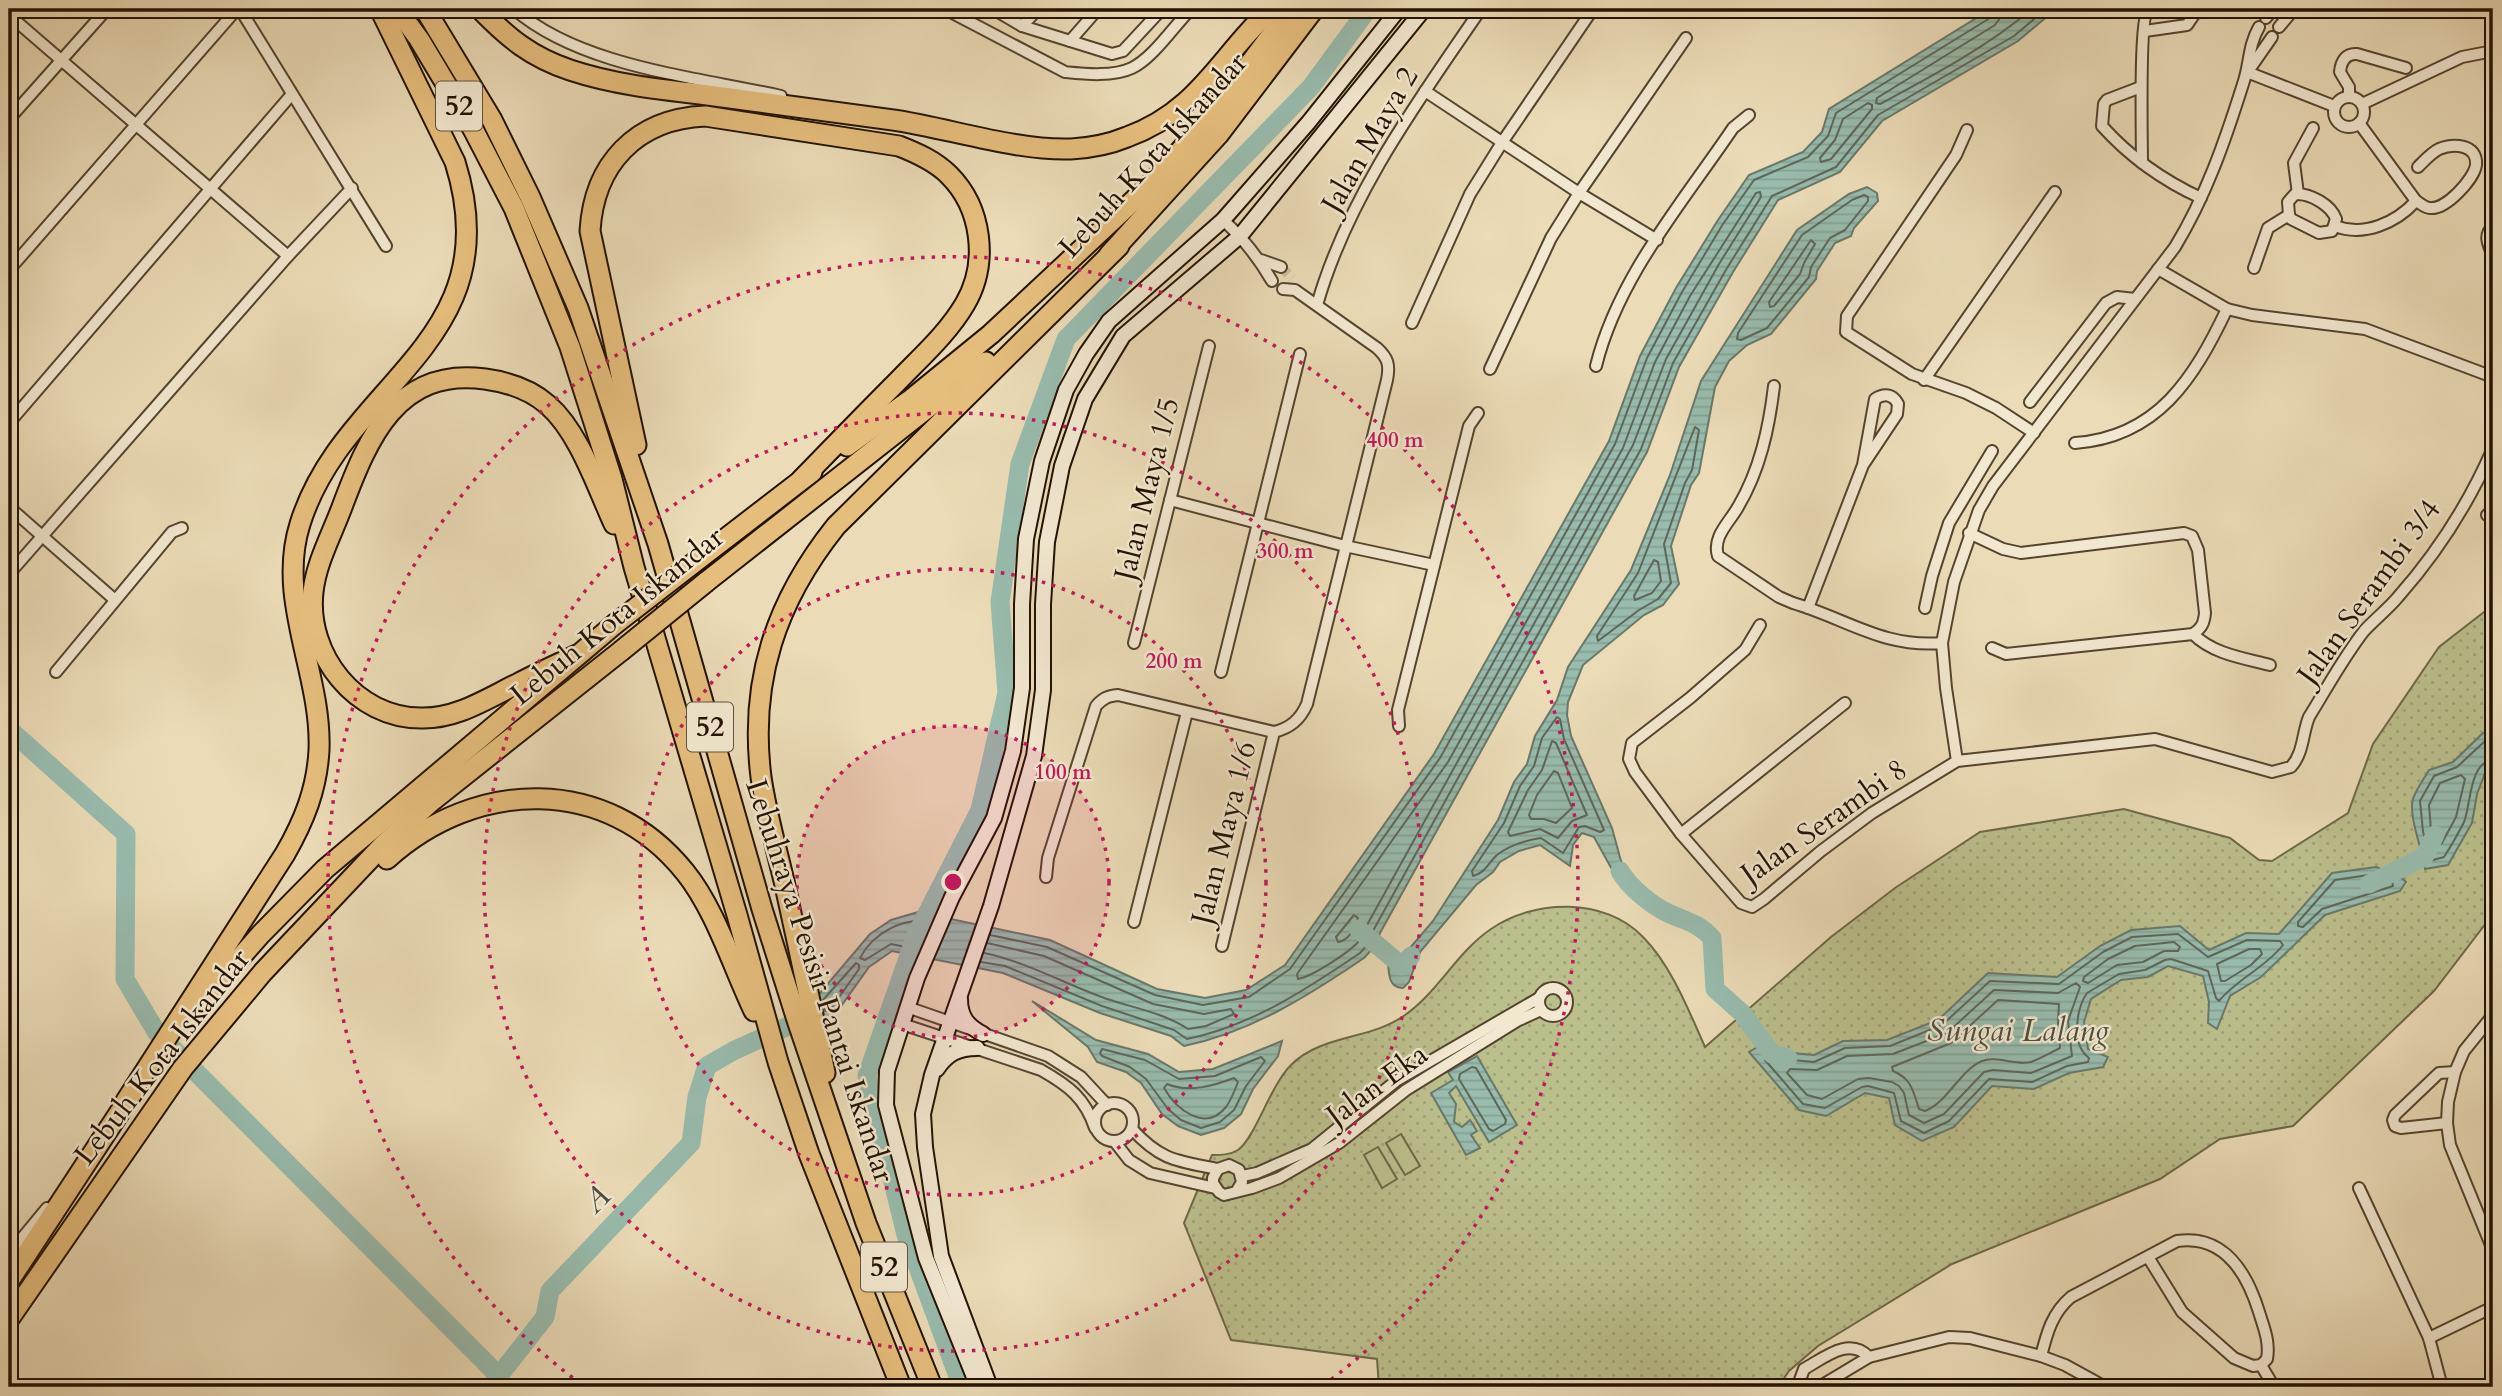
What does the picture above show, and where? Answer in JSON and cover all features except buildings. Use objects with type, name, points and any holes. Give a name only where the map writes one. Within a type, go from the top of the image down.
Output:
[{"type":"highway","points":[[126,1101],[302,824],[311,800],[319,747],[317,716],[294,599],[293,570],[299,526],[322,473],[367,414],[411,367],[440,327],[461,273],[466,243],[463,187],[446,142],[380,9]]},
{"type":"highway","name":"Lebuhraya Pesisir Pantai Iskandar","points":[[397,9],[419,39],[473,129],[514,208],[544,278],[592,414],[778,1062],[808,1154],[901,1387]]},
{"type":"highway","name":"Lebuhraya Pesisir Pantai Iskandar","points":[[425,9],[492,120],[561,267],[589,340],[658,544],[762,909],[839,1146],[866,1223],[932,1387]]},
{"type":"highway","points":[[480,9],[516,43],[537,58],[593,76],[650,88],[896,121],[1034,147],[1070,149],[1126,138],[1156,125],[1186,105],[1271,9]]},
{"type":"highway","name":"Lebuh Kota Iskandar","points":[[9,1281],[126,1101],[200,1004],[294,900],[370,829],[615,624],[801,480],[910,400],[991,334],[1147,187],[1205,123],[1291,9]]},
{"type":"highway","name":"Lebuh Kota Iskandar","points":[[9,1319],[183,1068],[263,972],[384,844],[706,582],[925,413],[1119,246],[1219,134],[1314,9]]},
{"type":"highway","points":[[658,544],[590,232],[594,201],[612,163],[635,139],[662,124],[692,117],[716,117],[899,146],[926,156],[948,174],[959,187],[975,217],[979,237],[977,274],[965,304],[941,337],[801,480]]},
{"type":"highway","points":[[839,1146],[758,750],[760,696],[767,657],[777,624],[803,570],[836,526],[1119,246]]},
{"type":"highway","points":[[577,655],[465,709],[430,718],[408,717],[385,711],[365,701],[340,680],[319,643],[313,613],[313,591],[319,567],[348,492],[377,428],[391,409],[410,394],[438,382],[461,377],[482,378],[527,391],[548,405],[569,430],[634,567]]},
{"type":"highway","points":[[263,972],[403,844],[434,825],[469,809],[505,800],[569,802],[603,811],[632,826],[658,844],[686,873],[706,905],[778,1062]]},
{"type":"street","points":[[9,119],[107,9]]},
{"type":"street","points":[[9,270],[239,9],[386,246]]},
{"type":"street","points":[[514,9],[548,33],[603,56],[896,121]]},
{"type":"street","points":[[945,9],[1065,72],[1077,74],[1119,73],[1132,68],[1144,60],[1191,9]]},
{"type":"street","points":[[993,9],[1022,26],[1118,53],[1123,51],[1161,9]]},
{"type":"street","points":[[1022,26],[1038,9]]},
{"type":"street","points":[[1070,41],[1098,9]]},
{"type":"street","points":[[978,1387],[926,1258],[886,1105],[887,1071],[907,1007],[952,897],[994,818],[1013,751],[1022,688],[1021,604],[1026,539],[1042,461],[1066,390],[1108,321],[1223,220],[1308,123],[1399,9]]},
{"type":"street","points":[[990,1387],[941,1256],[925,1147],[923,1114],[932,1075],[991,906],[1034,756],[1043,690],[1043,604],[1047,542],[1062,467],[1085,399],[1123,336],[1240,236],[1424,9]]},
{"type":"street","name":"Jalan Maya 2","points":[[1317,305],[1342,238],[1369,181],[1425,91],[1481,9]]},
{"type":"street","points":[[1412,323],[1470,194],[1593,9]]},
{"type":"street","points":[[2142,163],[2141,87],[2144,13],[2148,9]]},
{"type":"street","points":[[2145,31],[2187,25],[2198,9]]},
{"type":"street","points":[[2279,27],[2294,9]]},
{"type":"street","points":[[2482,9],[2493,12]]},
{"type":"street","points":[[9,15],[288,256]]},
{"type":"street","points":[[1957,761],[1945,688],[1942,643],[1954,582],[1969,533],[1993,486],[2190,223],[2221,152],[2247,72],[2249,49],[2259,27]]},
{"type":"street","points":[[2247,72],[2272,37]]},
{"type":"street","points":[[1490,369],[1551,238],[1686,38]]},
{"type":"street","points":[[2362,104],[2462,57],[2493,51]]},
{"type":"street","points":[[2349,97],[2349,87],[2340,72],[2342,62],[2347,56],[2357,54],[2406,68]]},
{"type":"street","points":[[2247,72],[2334,106]]},
{"type":"street","points":[[2141,87],[2107,100],[2101,120],[2105,130],[2142,163],[2183,190],[2201,198]]},
{"type":"street","points":[[1425,91],[1579,193],[1657,240]]},
{"type":"street","points":[[9,423],[292,94]]},
{"type":"street","points":[[2349,97],[2359,100],[2364,114],[2360,123],[2350,128],[2341,126],[2334,118],[2334,106],[2339,100],[2349,97]]},
{"type":"street","points":[[1596,366],[1601,346],[1632,278],[1733,128],[1749,115]]},
{"type":"street","points":[[2360,123],[2416,201],[2428,208],[2449,201],[2474,171],[2475,156],[2471,150],[2457,145],[2435,152],[2417,167]]},
{"type":"street","points":[[2298,194],[2294,163],[2313,128]]},
{"type":"street","points":[[1967,130],[1956,155],[1852,307],[1845,323],[1846,332],[1924,380],[1966,393],[1996,408],[2034,433]]},
{"type":"street","points":[[9,574],[288,256],[352,188]]},
{"type":"street","points":[[1924,380],[2055,192]]},
{"type":"street","points":[[2298,194],[2307,195],[2328,207],[2334,214],[2335,226],[2332,231],[2322,234],[2291,219],[2289,215],[2288,202],[2298,194]]},
{"type":"street","points":[[2335,226],[2349,231],[2372,229],[2406,211],[2416,201]]},
{"type":"street","points":[[2254,268],[2268,228],[2289,215]]},
{"type":"street","points":[[1223,220],[1261,260],[1272,281]]},
{"type":"street","points":[[2493,226],[2487,232],[2486,238],[2493,256]]},
{"type":"street","points":[[1261,260],[1281,267]]},
{"type":"street","points":[[2158,269],[2227,309],[2252,315],[2365,329],[2493,377]]},
{"type":"street","points":[[1046,877],[1048,858],[1096,706],[1102,700],[1118,695],[1274,732],[1284,730],[1294,723],[1307,704],[1389,363],[1377,348],[1317,305],[1289,289],[1292,278]]},
{"type":"street","points":[[2030,402],[2111,299],[2135,299]]},
{"type":"street","points":[[2075,443],[2104,439],[2138,426],[2157,414],[2184,384],[2210,343],[2227,309]]},
{"type":"street","name":"Jalan Maya 1/5","points":[[1134,643],[1209,346]]},
{"type":"street","points":[[1221,672],[1300,354]]},
{"type":"street","points":[[2056,369],[2074,380]]},
{"type":"street","points":[[1774,386],[1770,421],[1758,465],[1739,507],[1719,537],[1716,550],[1723,561],[1779,597],[1897,642],[1919,645],[1942,643]]},
{"type":"street","points":[[1808,608],[1863,465],[1875,400],[1884,395],[1891,396],[1898,404],[1897,414],[1863,465]]},
{"type":"street","points":[[1399,726],[1398,710],[1469,426],[1478,413]]},
{"type":"street","name":"Jalan Serambi 3/4","points":[[1957,761],[2155,739],[2272,772],[2291,767],[2302,751],[2305,728],[2348,653],[2437,549],[2484,469],[2493,448]]},
{"type":"street","points":[[1925,608],[1949,523],[1992,451]]},
{"type":"street","points":[[1976,477],[1993,486]]},
{"type":"street","points":[[1170,500],[1345,546],[1434,565]]},
{"type":"street","points":[[9,507],[115,600]]},
{"type":"street","points":[[56,672],[172,532],[183,528]]},
{"type":"street","points":[[1969,533],[2003,550],[2021,553],[2175,532],[2192,536],[2198,550],[2205,613],[2204,622],[2193,634],[2006,654],[1992,648]]},
{"type":"street","points":[[1932,576],[1954,582]]},
{"type":"street","name":"Jalan Serambi 8","points":[[1760,625],[1745,650],[1690,698],[1632,743],[1629,749],[1629,759],[1634,772],[1681,834],[1741,903],[1752,907],[1872,813],[1957,761]]},
{"type":"street","points":[[2193,634],[2204,645],[2270,665]]},
{"type":"street","points":[[1681,834],[1845,703]]},
{"type":"street","points":[[1134,922],[1187,712]]},
{"type":"street","name":"Jalan Maya 1/6","points":[[1222,946],[1274,732]]},
{"type":"street","points":[[962,987],[961,1013],[973,1029],[983,1034]]},
{"type":"street","name":"Jalan Eka","points":[[902,1024],[1041,1070],[1057,1079],[1082,1100],[1089,1110],[1095,1128],[1103,1138],[1115,1142],[1129,1160],[1150,1173],[1215,1188],[1224,1195],[1279,1178],[1301,1167],[1339,1143],[1406,1090],[1517,1021],[1541,1010],[1550,1016],[1562,1013],[1566,999],[1561,990],[1546,990],[1539,998],[1396,1081],[1312,1149],[1257,1173],[1242,1176]]},
{"type":"street","points":[[1539,998],[1541,1010]]},
{"type":"street","points":[[907,1007],[1048,1056],[1065,1065],[1093,1088],[1107,1105]]},
{"type":"street","points":[[2493,1015],[2464,1051],[2455,1072],[2448,1102],[2447,1124],[2450,1145],[2493,1250]]},
{"type":"street","points":[[932,1075],[948,1055],[966,1048],[976,1048]]},
{"type":"street","points":[[2447,1124],[2401,1128],[2395,1126],[2393,1121],[2395,1115],[2437,1074],[2455,1072]]},
{"type":"street","points":[[1095,1128],[1097,1114],[1107,1105],[1118,1103],[1127,1108],[1132,1118],[1132,1129],[1128,1135],[1115,1142]]},
{"type":"street","points":[[1132,1129],[1146,1144],[1167,1157],[1218,1169]]},
{"type":"street","points":[[900,1154],[925,1147]]},
{"type":"street","points":[[9,1254],[89,1158]]},
{"type":"street","points":[[1215,1188],[1213,1178],[1218,1169],[1223,1166],[1234,1167],[1242,1176],[1237,1192]]},
{"type":"street","points":[[2359,1188],[2429,1338],[2442,1387]]},
{"type":"street","points":[[2041,1356],[2046,1333],[2058,1307],[2071,1297],[2177,1241],[2188,1240],[2210,1244],[2235,1261],[2252,1288],[2268,1340],[2267,1359],[2261,1365],[2243,1364],[2234,1358],[2182,1312],[2148,1257]]},
{"type":"street","points":[[2429,1338],[2493,1307]]},
{"type":"street","points":[[1819,1387],[1869,1357],[1949,1337],[1970,1338],[2041,1356],[2065,1365],[2105,1387]]},
{"type":"street","points":[[1805,1387],[1800,1380],[1804,1369],[1842,1348],[1857,1348],[1869,1357]]},
{"type":"street","points":[[2261,1365],[2274,1387]]},
{"type":"green space","points":[[2493,605],[2493,914],[2434,991],[2293,1126],[2220,1139],[2160,1179],[1952,1264],[1818,1346],[1789,1371],[1778,1387],[1379,1387],[1377,1359],[1231,1340],[1184,1223],[1212,1155],[1232,1153],[1244,1144],[1283,1074],[1303,1055],[1332,1042],[1377,1029],[1405,1015],[1428,995],[1479,938],[1508,919],[1548,908],[1569,907],[1590,909],[1627,924],[1643,937],[1662,961],[1679,989],[1705,1047],[1831,937],[1895,888],[1980,832],[2124,809],[2230,838],[2259,860],[2272,861],[2348,813],[2373,744],[2439,647]]},
{"type":"green space","points":[[1401,1134],[1420,1166],[1405,1175],[1386,1143]]},
{"type":"green space","points":[[1378,1147],[1397,1179],[1382,1188],[1364,1155]]},
{"type":"water","points":[[1991,9],[2056,9],[2018,41],[1882,121],[1840,172],[1778,200],[1679,367],[1647,452],[1380,933],[1376,945],[1364,958],[1322,986],[1256,1022],[1209,1040],[1184,1046],[1171,1036],[1100,1013],[1003,973],[892,951],[869,967],[827,1026],[821,1028],[814,1000],[870,934],[891,920],[918,912],[1050,940],[1157,989],[1205,998],[1246,990],[1285,965],[1434,754],[1609,441],[1640,356],[1676,288],[1749,175],[1803,152],[1822,132],[1829,109]]},
{"type":"water","points":[[1867,187],[1877,193],[1878,201],[1854,228],[1851,236],[1835,243],[1817,271],[1816,279],[1771,334],[1747,345],[1729,361],[1715,387],[1699,473],[1691,485],[1671,546],[1679,584],[1663,605],[1644,615],[1583,665],[1568,702],[1567,715],[1571,736],[1612,828],[1621,861],[1637,890],[1619,882],[1594,837],[1582,833],[1573,845],[1570,866],[1540,845],[1519,851],[1500,862],[1493,872],[1476,885],[1420,952],[1409,982],[1403,988],[1395,986],[1388,963],[1395,954],[1404,955],[1433,921],[1498,820],[1514,782],[1527,764],[1535,736],[1557,700],[1568,667],[1631,570],[1670,475],[1701,381],[1797,230],[1849,194]]},
{"type":"water","points":[[2483,733],[2493,733],[2493,767],[2487,768],[2477,794],[2472,823],[2448,865],[2425,869],[2412,815],[2414,795],[2429,770],[2453,762]]},
{"type":"water","name":"Sungai Lalang","points":[[2376,867],[2401,877],[2406,882],[2400,891],[2325,915],[2261,977],[2230,996],[2217,1029],[2208,1023],[2209,1002],[2203,976],[2168,966],[2148,977],[2121,980],[2091,999],[2084,1022],[2088,1049],[2108,1057],[2103,1067],[2069,1073],[2034,1089],[1992,1086],[1954,1127],[1922,1141],[1895,1125],[1889,1098],[1865,1093],[1826,1116],[1799,1110],[1749,1052],[1761,1045],[1782,1052],[1814,1055],[1843,1041],[1887,1040],[1938,1020],[1988,973],[2057,977],[2100,946],[2131,930],[2180,926],[2209,950],[2246,933],[2279,934],[2332,873]]},
{"type":"water","points":[[1032,1001],[1096,1040],[1148,1054],[1179,1072],[1213,1069],[1282,1041],[1278,1056],[1253,1089],[1241,1114],[1224,1128],[1201,1135],[1178,1126],[1162,1114],[1141,1083],[1126,1072],[1097,1062],[1088,1047]]},
{"type":"water","points":[[1477,1056],[1517,1125],[1489,1142],[1456,1086],[1449,1093],[1456,1104],[1454,1122],[1462,1127],[1470,1120],[1477,1131],[1471,1135],[1480,1148],[1466,1155],[1431,1093],[1453,1080],[1448,1072]]},
{"type":"waterway","points":[[962,1387],[906,1235],[867,1076],[916,935],[980,810],[1007,693],[1000,602],[1020,464],[1066,339],[1311,87],[1368,9]]},
{"type":"waterway","points":[[9,729],[126,834],[125,979],[157,1033],[499,1376]]},
{"type":"waterway","points":[[2369,884],[2424,857],[2435,835]]},
{"type":"waterway","points":[[1620,871],[1635,890],[1649,901],[1663,911],[1697,926],[1712,938],[1715,989],[1742,1013],[1772,1054],[1788,1058]]},
{"type":"waterway","points":[[1358,929],[1402,966],[1411,956]]},
{"type":"waterway","name":"A","points":[[490,1387],[545,1317],[550,1291],[691,1143],[697,1097],[707,1066],[733,1051],[810,1016]]},
{"type":"tunnel","points":[[1281,267],[1292,278]]}]
